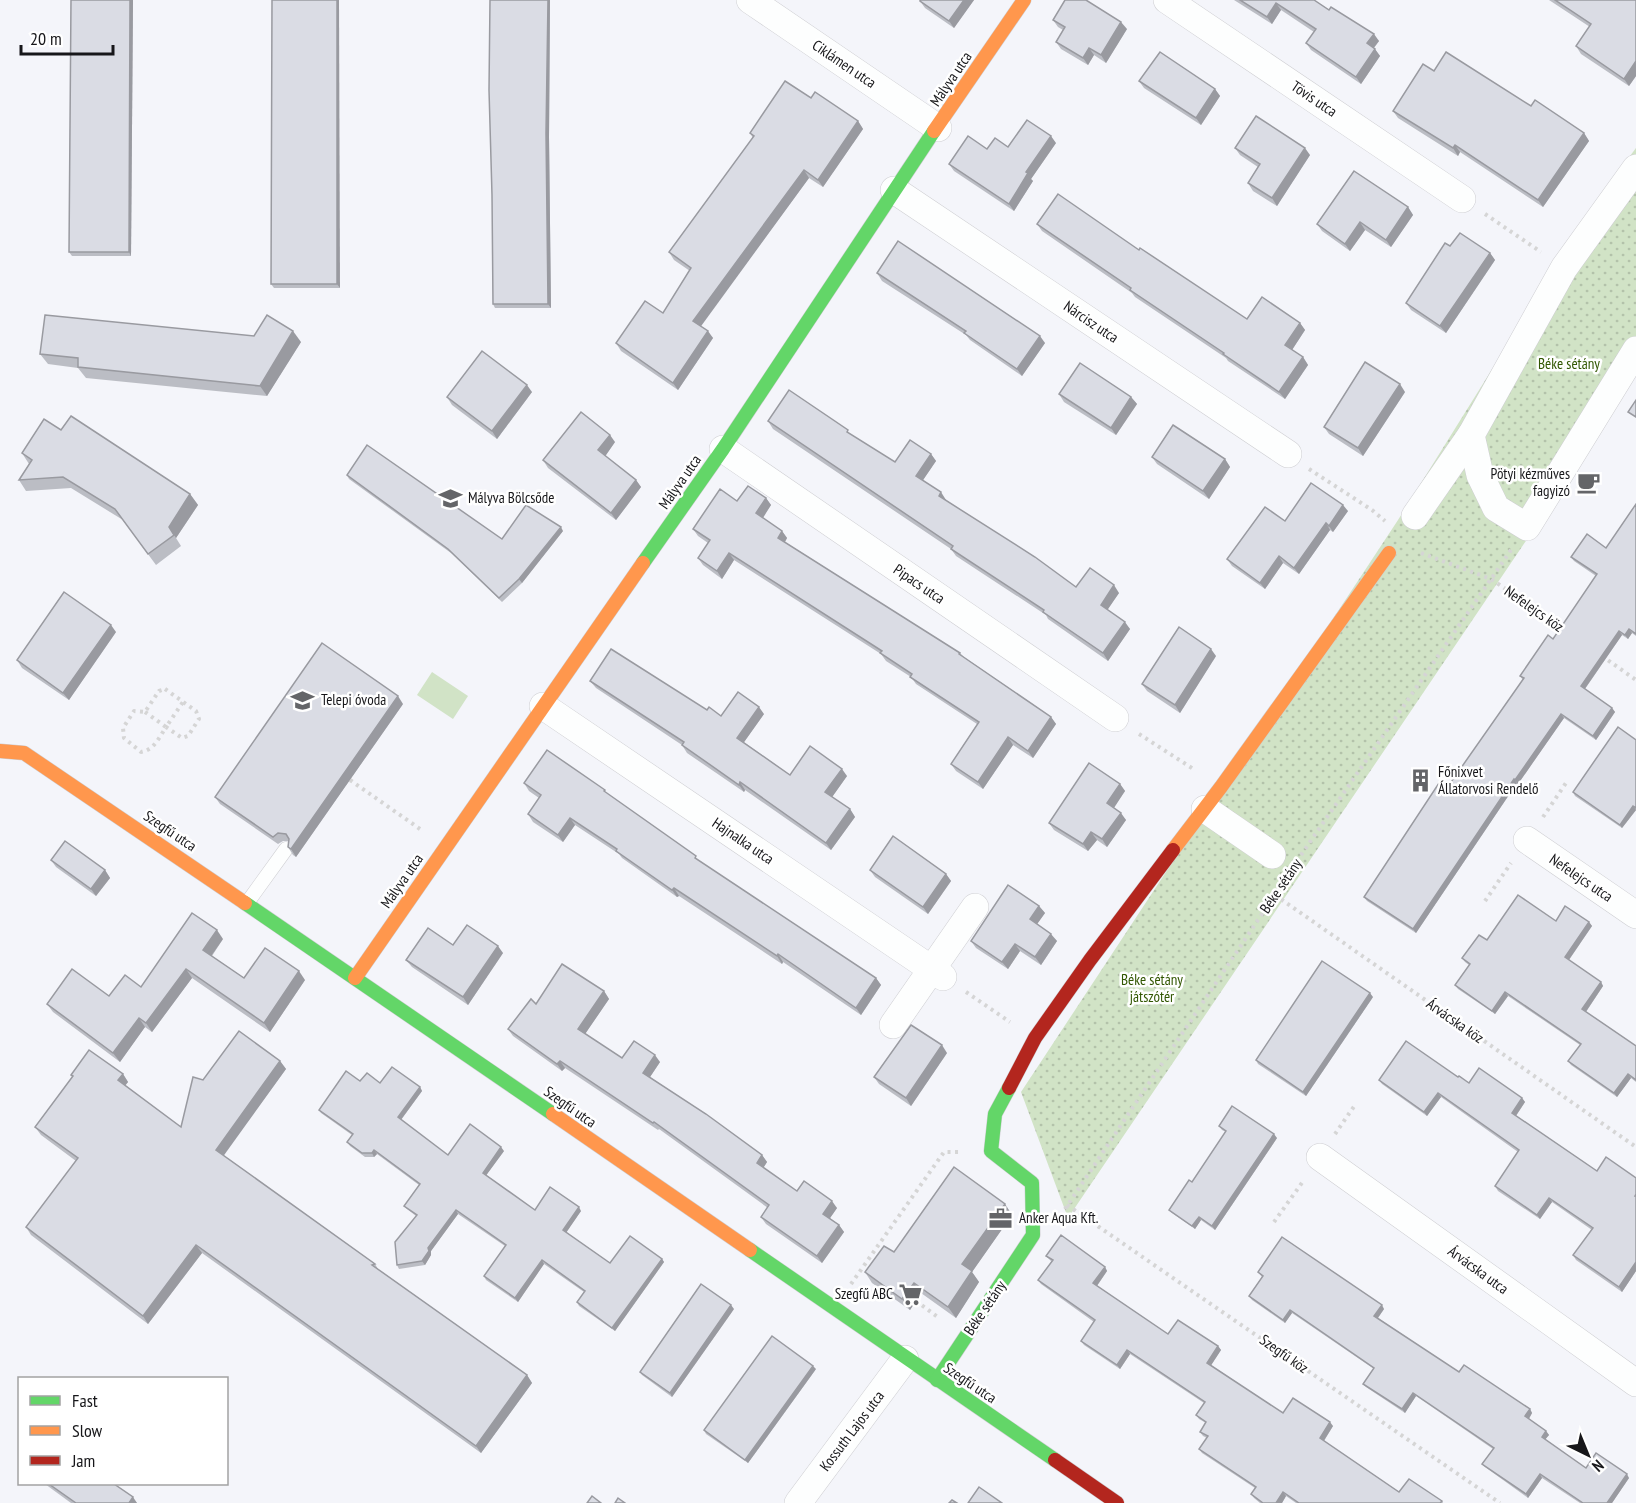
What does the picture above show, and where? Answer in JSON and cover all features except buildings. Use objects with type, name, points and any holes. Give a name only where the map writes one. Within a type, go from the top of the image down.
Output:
[{"type":"street","name":"Ciklámen utca","points":[[750,0],[938,128]]},
{"type":"street","name":"Mályva utca","points":[[354,978],[723,449],[894,190],[1024,0]]},
{"type":"street","name":"Tövis utca","points":[[1167,0],[1462,199]]},
{"type":"street","points":[[1415,516],[1471,435],[1564,268],[1636,168]]},
{"type":"street","name":"Nárcisz utca","points":[[894,190],[1288,454]]},
{"type":"street","points":[[1471,435],[1480,475],[1496,508],[1527,527],[1636,350]]},
{"type":"street","name":"Pipacs utca","points":[[723,449],[1115,718]]},
{"type":"street","points":[[1033,1236],[1032,1184],[992,1151],[995,1114],[1035,1038],[1090,960],[1221,787],[1389,553]]},
{"type":"street","name":"Hajnalka utca","points":[[543,706],[938,973]]},
{"type":"street","name":"Szegfű utca","points":[[0,751],[24,753],[247,903],[905,1359],[1117,1503]]},
{"type":"street","points":[[1204,809],[1285,864]]},
{"type":"street","name":"Nefelejcs utca","points":[[1527,840],[1636,915]]},
{"type":"street","points":[[893,1025],[938,973],[975,907]]},
{"type":"street","name":"Árvácska utca","points":[[1320,1157],[1636,1383]]},
{"type":"street","name":"Béke sétány","points":[[937,1380],[1033,1236]]},
{"type":"street","name":"Kossuth Lajos utca","points":[[798,1503],[905,1359]]},
{"type":"lane","points":[[247,903],[285,849]]},
{"type":"path","points":[[1462,199],[1564,268]]},
{"type":"path","points":[[1288,454],[1388,523]]},
{"type":"path","name":"Béke sétány","points":[[1033,1236],[1046,1236],[1067,1206],[1275,895],[1285,864],[1527,527]]},
{"type":"path","name":"Nefelejcs köz","points":[[1415,552],[1491,579],[1568,633]]},
{"type":"path","points":[[1597,653],[1636,680]]},
{"type":"path","points":[[145,712],[159,691],[165,689],[196,711],[199,719],[188,736],[182,738],[166,728],[145,712],[134,711],[123,728],[124,738],[141,752],[154,747],[166,728],[183,702]]},
{"type":"path","points":[[1115,718],[1221,787]]},
{"type":"path","points":[[350,780],[424,831]]},
{"type":"path","name":"Árvácska köz","points":[[1275,895],[1636,1147]]},
{"type":"path","points":[[938,973],[1035,1038]]},
{"type":"path","points":[[833,1309],[944,1152],[992,1151]]},
{"type":"path","name":"Szegfű köz","points":[[1067,1206],[1500,1503]]},
{"type":"path","points":[[916,1301],[944,1321]]},
{"type":"green space","name":"Béke sétány","points":[[1636,148],[1636,375],[1068,1218],[1021,1092],[1398,520],[1600,196]]},
{"type":"green space","points":[[432,672],[468,696],[453,719],[417,695]]},
{"type":"traffic: fast","points":[[643,563],[723,449],[934,131]]},
{"type":"traffic: fast","points":[[245,903],[553,1114]]},
{"type":"traffic: fast","points":[[937,1380],[1033,1235],[1032,1183],[991,1151],[995,1114],[1009,1088]]},
{"type":"traffic: fast","points":[[750,1250],[1055,1460]]},
{"type":"traffic: slow","points":[[934,131],[1024,0]]},
{"type":"traffic: slow","points":[[1173,850],[1389,553]]},
{"type":"traffic: slow","points":[[355,978],[643,563]]},
{"type":"traffic: slow","points":[[0,751],[24,753],[245,903]]},
{"type":"traffic: slow","points":[[553,1114],[750,1250]]},
{"type":"traffic: jam","points":[[1009,1088],[1035,1038],[1090,960],[1173,850]]},
{"type":"traffic: jam","points":[[1055,1460],[1117,1503]]},
{"type":"place","name":"Pötyi kézműves fagyizó","points":[[1588,483]]},
{"type":"place","name":"Mályva Bölcsőde","points":[[450,498]]},
{"type":"place","name":"Telepi óvoda","points":[[303,700]]},
{"type":"place","name":"Főnixvet Állatorvosi Rendelő","points":[[1420,781]]},
{"type":"place","name":"Anker Aqua Kft.","points":[[1001,1218]]},
{"type":"place","name":"Szegfű ABC","points":[[911,1294]]},
{"type":"park label","name":"Béke sétány játszótér","points":[[1152,988]]}]
